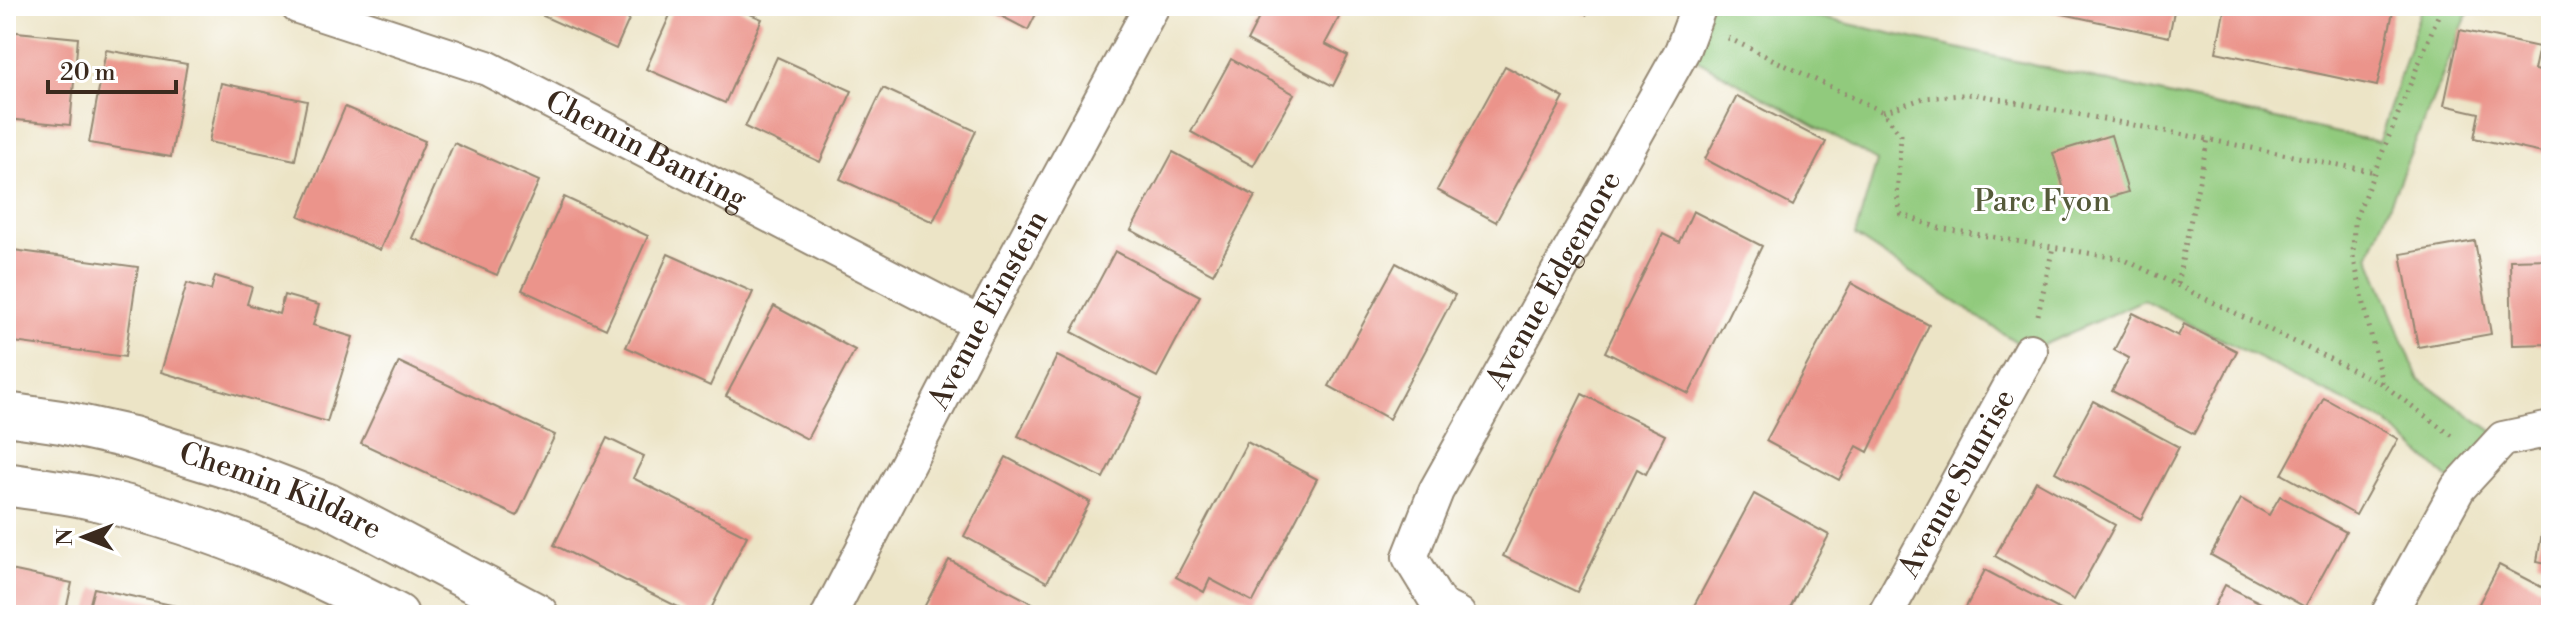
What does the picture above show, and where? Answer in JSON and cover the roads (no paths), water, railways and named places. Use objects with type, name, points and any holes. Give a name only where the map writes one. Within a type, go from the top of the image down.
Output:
[{"type":"street","name":"Chemin Banting","points":[[298,6],[487,68],[980,324]]},
{"type":"street","name":"Avenue Einstein","points":[[829,615],[980,324],[1152,6]]},
{"type":"street","name":"Avenue Edgemore","points":[[1458,615],[1440,606],[1410,557],[1436,491],[1682,51],[1696,14]]},
{"type":"street","name":"Avenue Sunrise","points":[[1885,615],[2030,351]]},
{"type":"street","name":"Chemin Kildare","points":[[6,414],[133,438],[237,470],[328,505],[537,615]]},
{"type":"street","points":[[2388,615],[2458,488],[2503,439],[2551,429]]},
{"type":"street","name":"Chemin Kildare","points":[[6,484],[96,499],[193,526],[278,558],[397,615]]},
{"type":"park label","name":"Parc Fyon","points":[[2042,202]]}]
